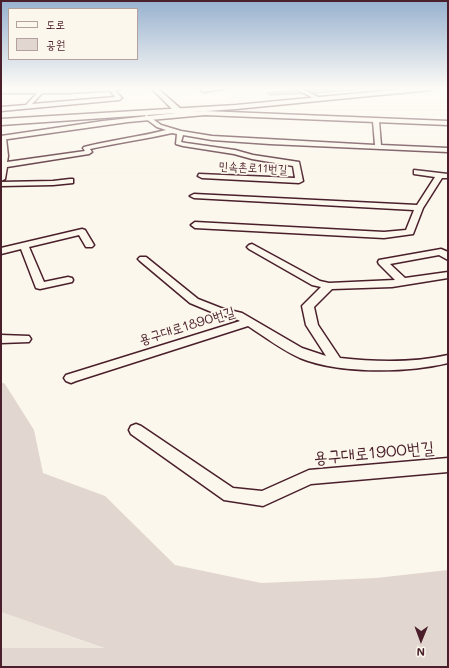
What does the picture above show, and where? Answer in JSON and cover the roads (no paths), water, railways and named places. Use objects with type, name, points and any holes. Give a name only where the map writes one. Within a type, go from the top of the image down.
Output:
[{"type":"main road","points":[[1,122],[53,119]]},
{"type":"street","points":[[1,179],[5,156],[2,138],[131,119]]},
{"type":"street","name":"민속촌로11번길","points":[[150,119],[159,126],[180,133],[212,138],[264,142],[448,150]]},
{"type":"street","points":[[337,119],[448,123]]},
{"type":"street","points":[[40,120],[40,132]]},
{"type":"street","points":[[376,121],[378,146]]},
{"type":"street","points":[[4,164],[89,152],[86,148],[113,142],[133,140],[172,130]]},
{"type":"street","name":"민속촌로11번길","points":[[180,133],[178,143],[185,145],[235,152],[296,164],[301,191],[202,176]]},
{"type":"street","points":[[36,152],[68,148]]},
{"type":"street","points":[[5,156],[13,155]]},
{"type":"street","points":[[417,172],[444,175]]},
{"type":"street","points":[[195,225],[384,235],[410,232],[419,208],[444,175]]},
{"type":"street","points":[[1,184],[53,183],[70,181]]},
{"type":"street","points":[[194,196],[301,191],[419,208]]},
{"type":"street","points":[[1,251],[82,232],[89,245]]},
{"type":"street","points":[[24,246],[40,286],[68,280]]},
{"type":"street","points":[[252,247],[316,283],[329,286],[392,284],[448,275]]},
{"type":"street","points":[[403,282],[383,262],[441,252],[448,257]]},
{"type":"street","points":[[144,259],[194,301],[218,311],[238,315],[249,322]]},
{"type":"street","points":[[329,286],[308,306],[312,325],[336,363]]},
{"type":"street","name":"용구대로1890번길","points":[[71,378],[249,322],[305,355],[336,363],[412,365],[448,359]]},
{"type":"street","points":[[1,339],[25,339]]},
{"type":"street","name":"용구대로1900번길","points":[[136,430],[230,495],[263,499],[309,477],[448,465]]}]
